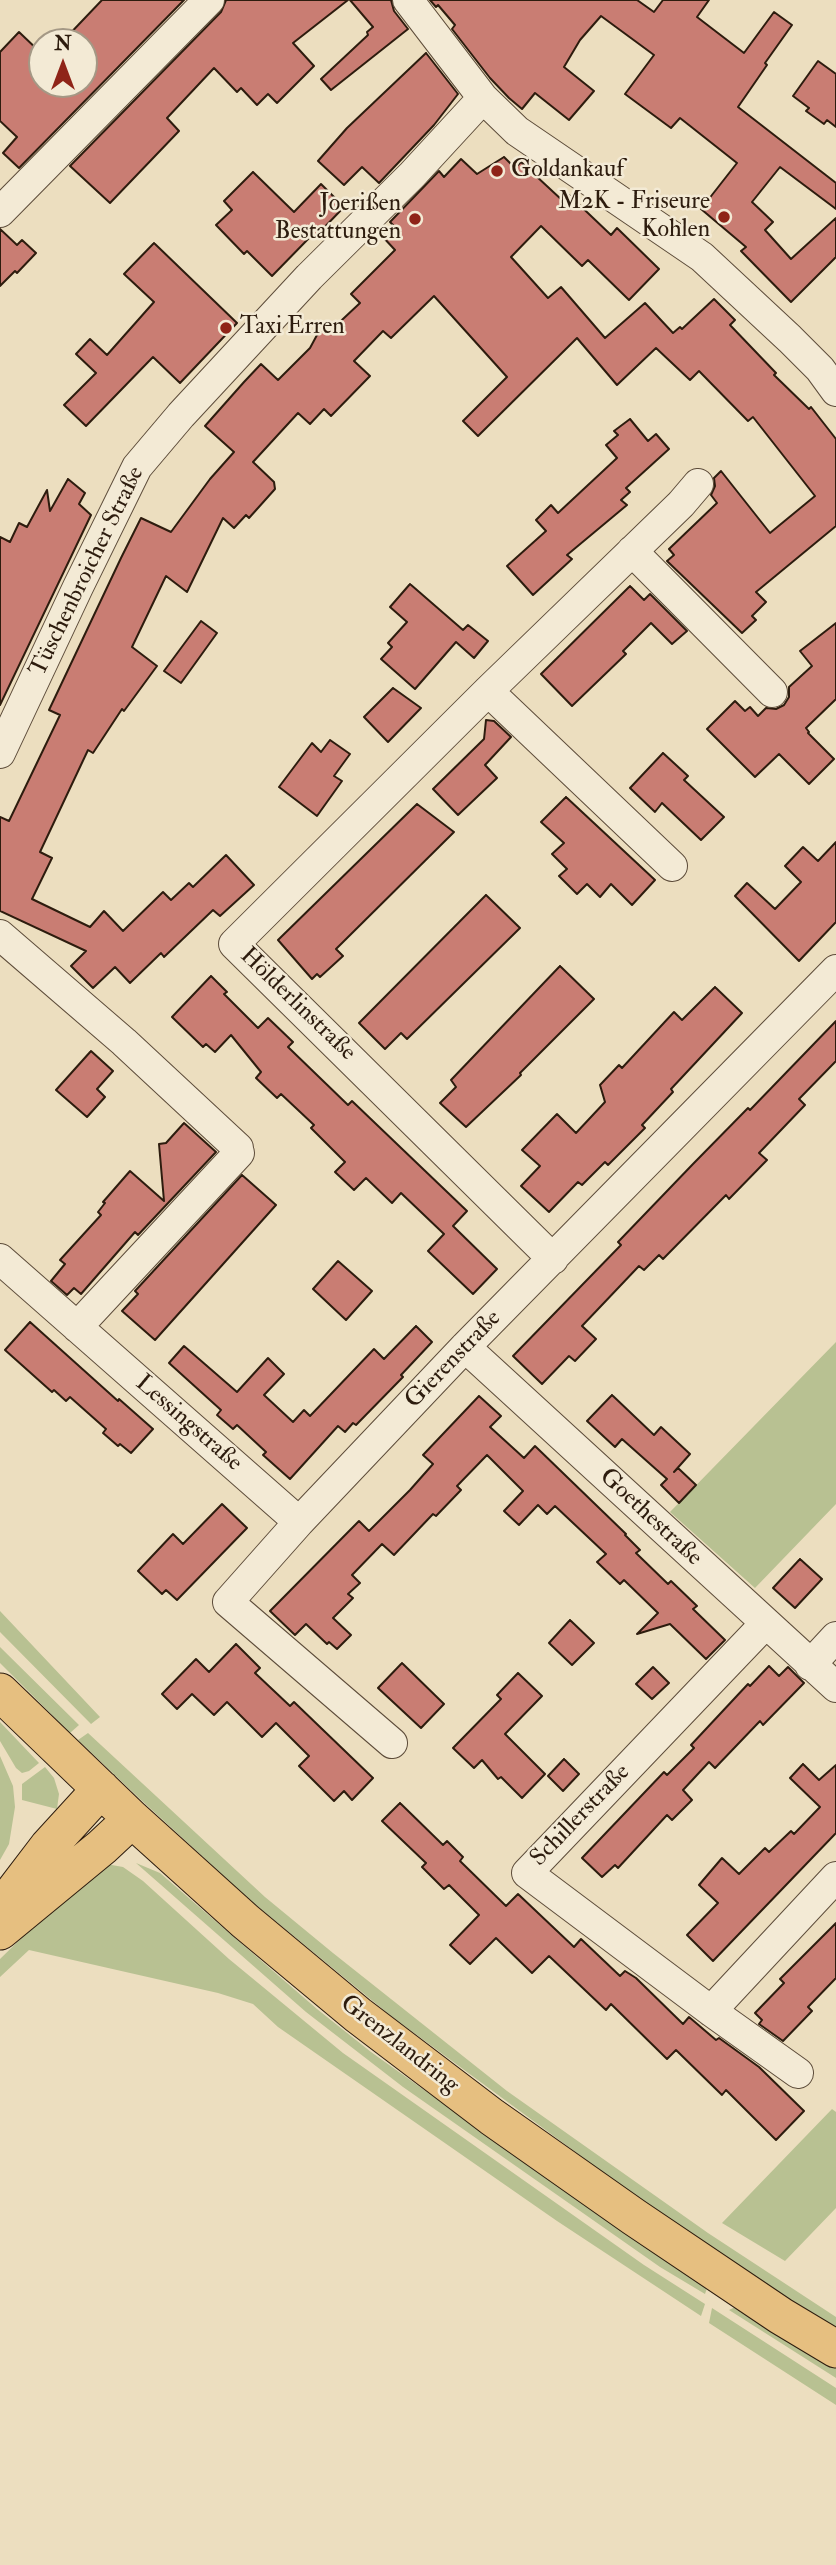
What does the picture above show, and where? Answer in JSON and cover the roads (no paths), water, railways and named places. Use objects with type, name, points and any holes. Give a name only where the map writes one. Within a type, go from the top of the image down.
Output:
[{"type":"main road","name":"Grenzlandring","points":[[0,1692],[132,1819],[245,1921],[358,2015],[492,2117],[634,2217],[781,2316],[836,2349]]},
{"type":"main road","points":[[0,1910],[48,1847],[101,1788]]},
{"type":"main road","points":[[0,1931],[132,1819]]},
{"type":"street","points":[[0,212],[209,0]]},
{"type":"street","points":[[408,0],[484,98],[517,131],[702,257],[810,359],[836,391]]},
{"type":"street","name":"Tüschenbroicher Straße","points":[[0,753],[137,467],[181,415],[309,277],[412,175],[484,98]]},
{"type":"street","name":"Hölderlinstraße","points":[[553,1259],[234,944],[488,691],[681,504],[698,484]]},
{"type":"street","points":[[632,551],[772,692]]},
{"type":"street","points":[[488,691],[672,866]]},
{"type":"street","points":[[0,935],[124,1042],[239,1151],[77,1327]]},
{"type":"street","name":"Gierenstraße","points":[[392,1743],[228,1602],[299,1522],[465,1347],[836,970]]},
{"type":"street","name":"Lessingstraße","points":[[0,1259],[299,1522]]},
{"type":"street","name":"Goethestraße","points":[[465,1347],[836,1687]]},
{"type":"street","name":"Schillerstraße","points":[[765,1624],[527,1873],[798,2073]]},
{"type":"street","points":[[810,1665],[836,1637]]},
{"type":"street","points":[[711,2011],[836,1877]]},
{"type":"place","name":"Goldankauf","points":[[497,171]]},
{"type":"place","name":"M2K - Friseure Kohlen","points":[[724,217]]},
{"type":"place","name":"Joerißen Bestattungen","points":[[415,219]]},
{"type":"place","name":"Taxi Erren","points":[[226,328]]}]
